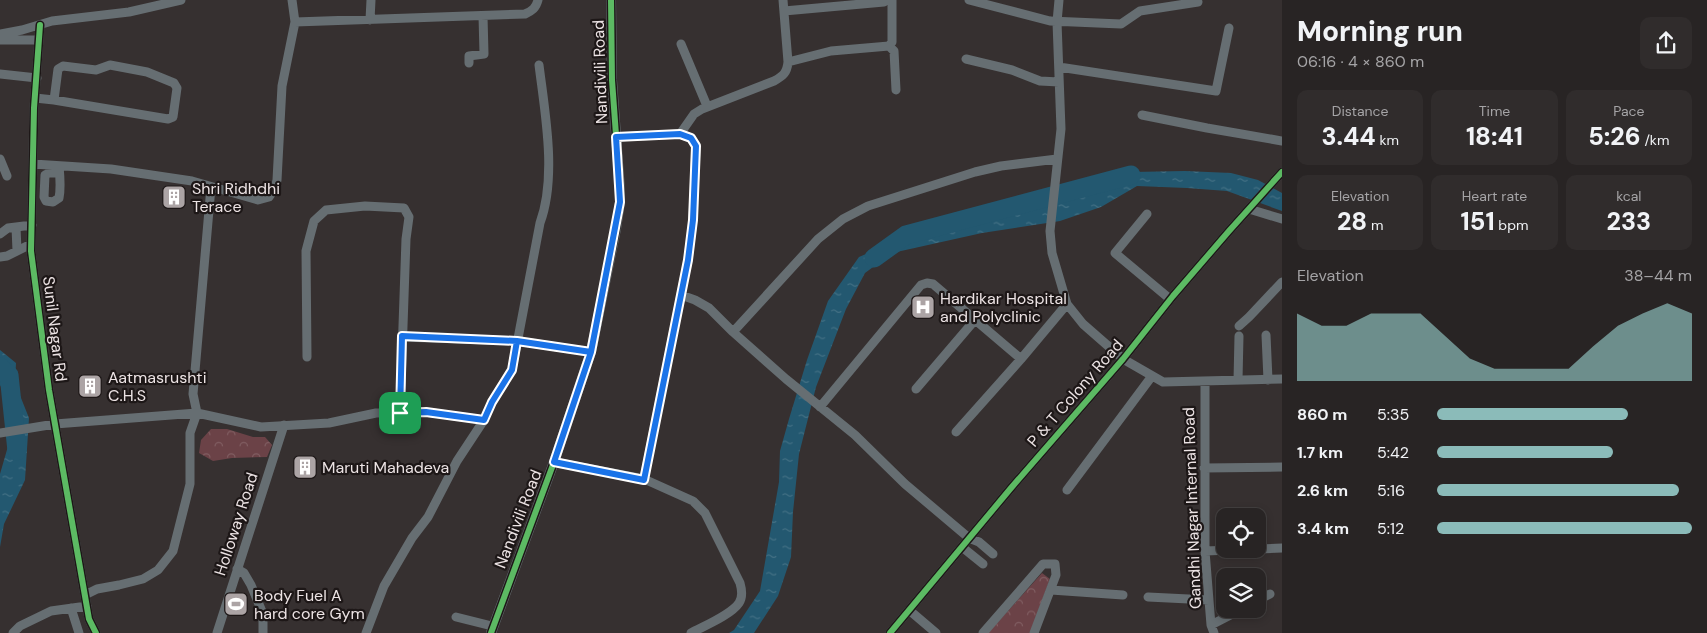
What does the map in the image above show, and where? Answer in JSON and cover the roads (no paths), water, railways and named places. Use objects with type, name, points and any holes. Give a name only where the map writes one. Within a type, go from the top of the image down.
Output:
[{"type":"street","points":[[0,34],[62,19],[129,12],[181,0]]},
{"type":"street","points":[[33,164],[59,169],[111,169],[192,181],[258,200],[269,197],[275,188],[277,180],[282,86],[295,22],[292,0]]},
{"type":"street","points":[[370,20],[371,0]]},
{"type":"street","points":[[295,22],[525,14],[536,7],[538,0]]},
{"type":"street","name":"Nandivili Road","points":[[492,629],[554,462],[591,352],[620,202],[612,80],[611,0]]},
{"type":"street","points":[[680,134],[694,114],[708,106],[783,76],[787,70],[788,62],[784,0]]},
{"type":"street","points":[[969,0],[1050,21],[1121,24],[1140,11],[1198,2],[1197,0]]},
{"type":"street","points":[[1059,0],[1057,22],[1061,129],[1053,186],[1050,231],[1052,252],[1067,304],[1083,324],[1123,359],[1163,382],[1282,379]]},
{"type":"street","points":[[784,11],[888,1],[892,42],[888,46],[831,51],[788,62]]},
{"type":"street","points":[[469,62],[469,56],[484,54],[483,16]]},
{"type":"street","name":"Sunil Nagar Rd","points":[[40,25],[35,98],[31,244],[55,424],[89,619],[96,633]]},
{"type":"street","points":[[1059,67],[1216,91],[1229,28]]},
{"type":"street","points":[[0,40],[39,40]]},
{"type":"street","points":[[681,44],[708,106]]},
{"type":"street","points":[[888,46],[894,51],[896,90]]},
{"type":"street","points":[[966,59],[1012,70],[1040,81],[1059,82]]},
{"type":"street","points":[[35,98],[171,118],[177,88],[174,83],[147,72],[110,65],[96,70],[63,66],[58,69],[54,100]]},
{"type":"street","points":[[366,633],[384,586],[412,538],[428,517],[458,461],[512,370],[540,223],[545,211],[549,168],[539,65]]},
{"type":"street","points":[[0,74],[36,78]]},
{"type":"street","points":[[1142,115],[1282,141]]},
{"type":"street","points":[[616,137],[680,134],[691,138],[696,146],[693,220],[688,260],[644,480]]},
{"type":"street","points":[[0,159],[7,176]]},
{"type":"street","points":[[733,332],[818,239],[843,219],[868,206],[975,172],[1001,166],[1057,159]]},
{"type":"street","name":"P & T Colony Road","points":[[890,633],[1123,359],[1170,299],[1282,172]]},
{"type":"street","points":[[85,595],[97,589],[143,578],[158,570],[173,551],[190,484],[190,433],[197,413],[194,394],[211,187]]},
{"type":"street","points":[[307,357],[306,251],[314,221],[326,210],[364,206],[404,208],[409,217],[406,239],[400,413]]},
{"type":"street","points":[[1251,206],[1282,219]]},
{"type":"street","points":[[1147,214],[1115,253],[1170,299]]},
{"type":"street","points":[[0,234],[8,228],[32,225]]},
{"type":"street","points":[[16,227],[17,251]]},
{"type":"street","points":[[0,257],[7,256],[31,244]]},
{"type":"street","points":[[1239,326],[1249,318],[1282,282]]},
{"type":"street","points":[[820,407],[921,285],[927,283],[933,284],[1021,360]]},
{"type":"street","points":[[681,295],[709,308],[786,379],[856,435],[905,484],[970,538],[979,542],[993,554]]},
{"type":"street","points":[[956,432],[1021,360],[1067,304]]},
{"type":"street","points":[[916,388],[974,321]]},
{"type":"street","points":[[1266,335],[1268,380]]},
{"type":"street","points":[[402,336],[517,341],[591,352]]},
{"type":"street","points":[[1238,380],[1239,336]]},
{"type":"street","points":[[1067,490],[1152,376]]},
{"type":"street","name":"Gandhi Nagar Internal Road","points":[[1205,381],[1205,550],[1212,629]]},
{"type":"street","points":[[0,433],[55,424],[197,413],[261,427],[329,423],[376,413],[426,412],[484,420]]},
{"type":"street","name":"Holloway Road","points":[[217,633],[284,425]]},
{"type":"street","points":[[554,462],[644,480],[693,501],[705,514],[740,583],[742,592],[740,602],[732,610],[691,633]]},
{"type":"street","points":[[1204,468],[1282,467]]},
{"type":"street","points":[[962,547],[983,564]]},
{"type":"street","points":[[1205,550],[1282,548]]},
{"type":"street","points":[[982,633],[1044,564],[1055,564],[1056,575],[1034,633]]},
{"type":"street","points":[[237,569],[244,573],[248,579],[263,614],[263,633]]},
{"type":"street","points":[[1051,590],[1123,595]]},
{"type":"street","points":[[1266,596],[1270,594]]},
{"type":"street","points":[[1148,597],[1209,600]]},
{"type":"street","points":[[12,633],[20,626],[51,612],[87,606]]},
{"type":"street","points":[[71,608],[78,633]]},
{"type":"street","points":[[909,610],[936,633]]},
{"type":"street","points":[[456,617],[492,629]]},
{"type":"street","points":[[1212,629],[1228,618]]},
{"type":"water","points":[[1185,171],[1231,173],[1258,180],[1282,193],[1282,211],[1227,191],[1137,186],[1101,207],[1060,221],[982,233],[892,253],[865,273],[846,309],[816,387],[799,454],[791,557],[778,596],[754,633],[729,633],[734,630],[760,591],[779,482],[780,451],[789,419],[828,301],[859,257],[887,245],[1017,210],[1038,208],[1132,172]]},
{"type":"water","points":[[0,350],[16,363],[15,383],[29,418],[25,480],[4,524],[0,547],[0,474],[15,422],[7,397],[0,385]]},
{"type":"waterway","points":[[874,258],[906,235],[1131,175]]},
{"type":"waterway","points":[[0,367],[9,375],[17,451]]},
{"type":"place","name":"Shri Ridhdhi Terace","points":[[174,197]]},
{"type":"place","name":"Hardikar Hospital and Polyclinic","points":[[923,307]]},
{"type":"place","name":"Aatmasrushti C.H.S","points":[[90,386]]},
{"type":"place","name":"Maruti Mahadeva","points":[[305,467]]},
{"type":"place","name":"Body Fuel A hard core Gym","points":[[236,604]]}]
